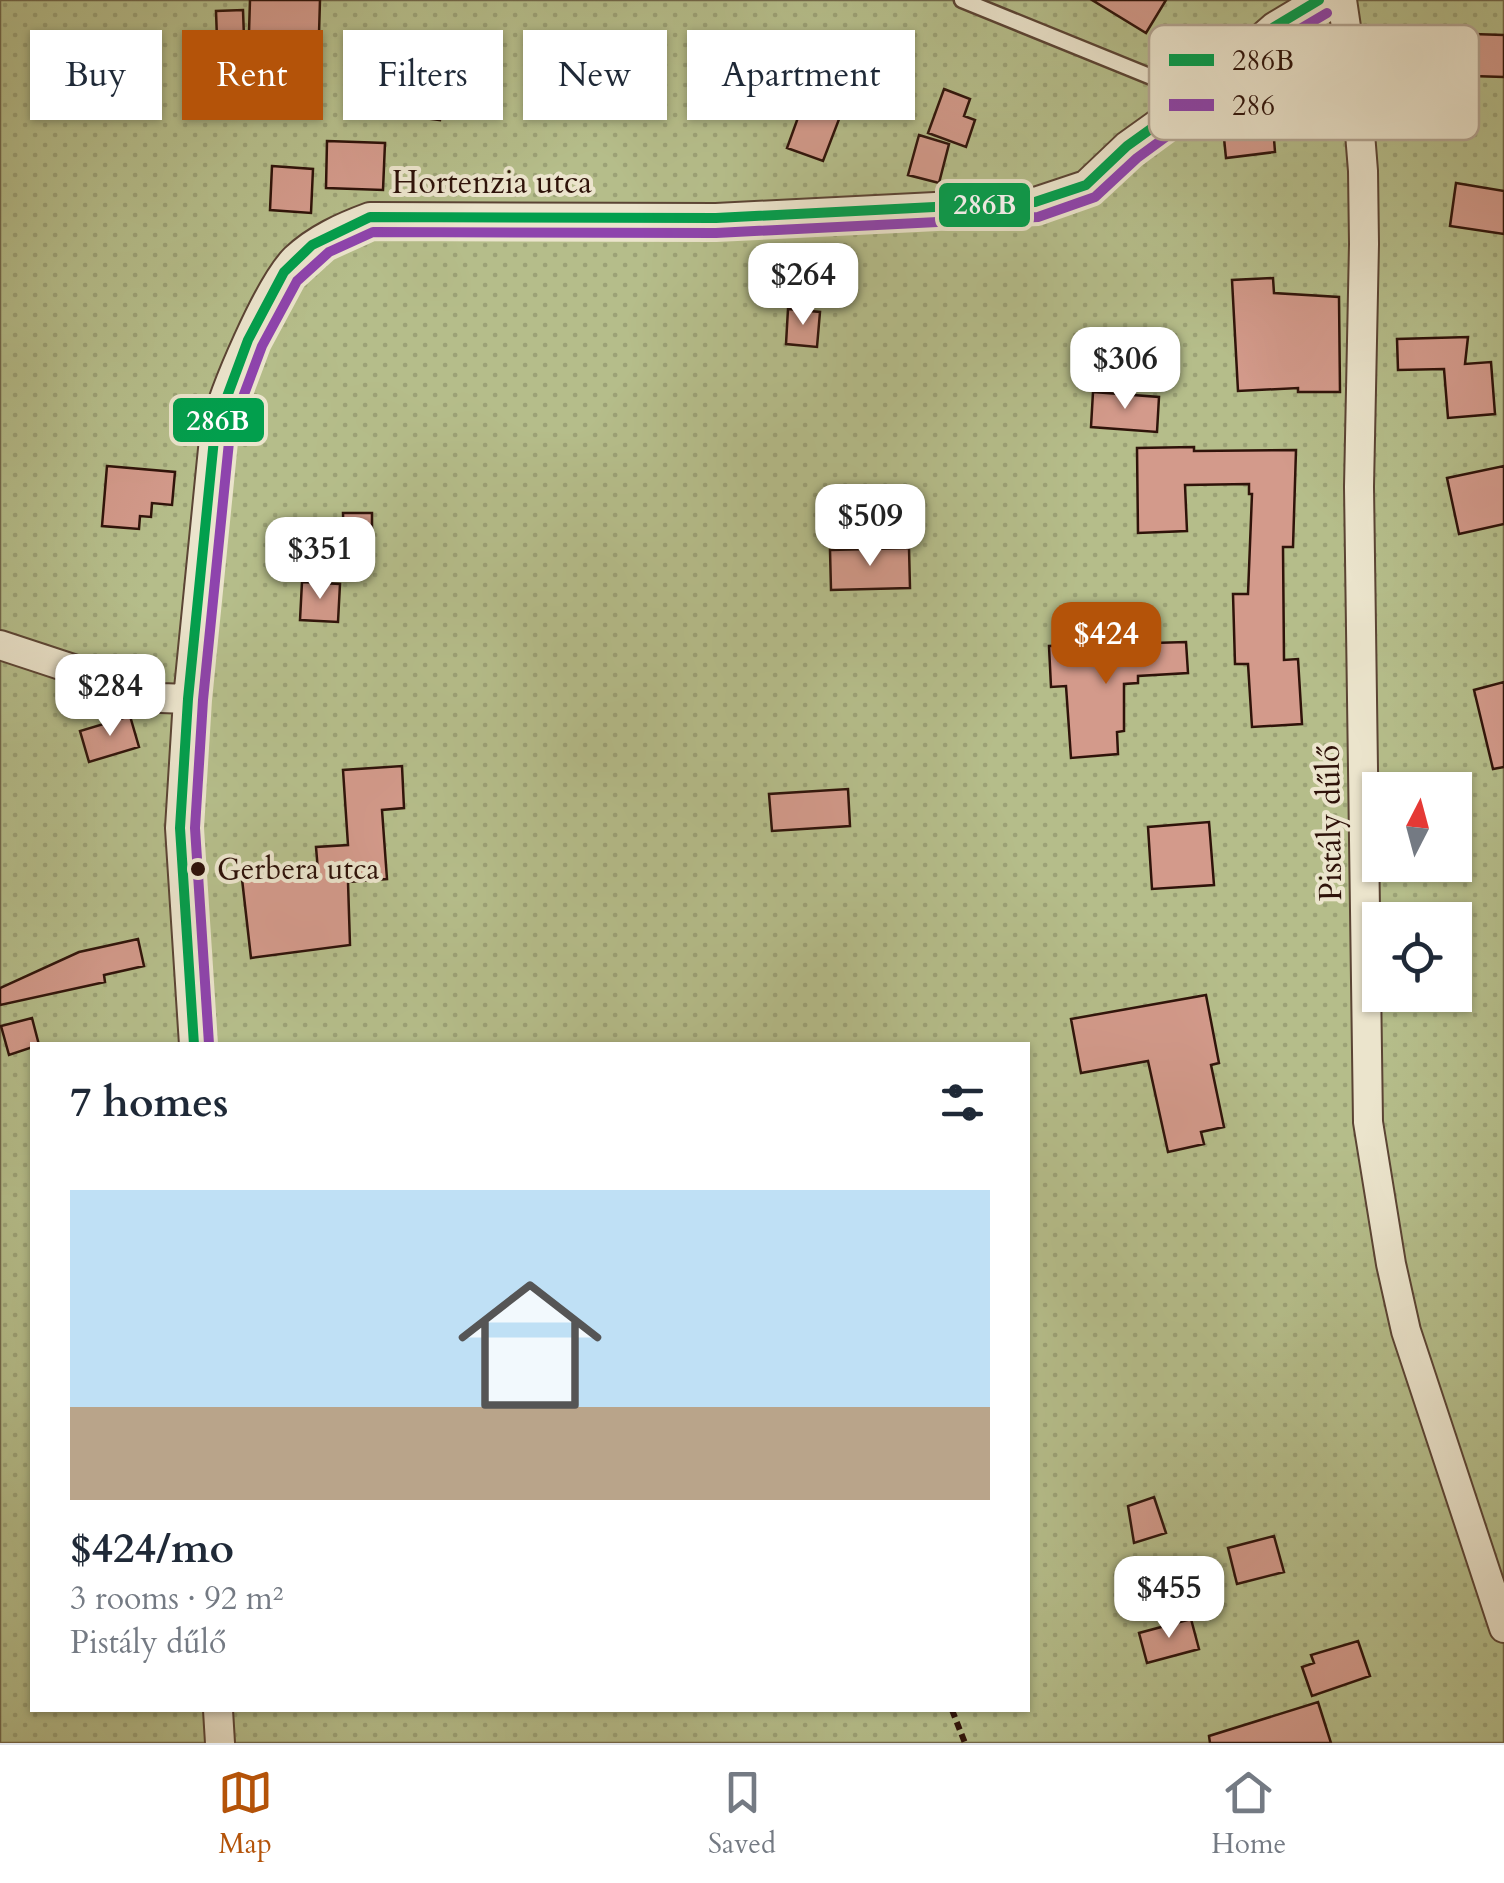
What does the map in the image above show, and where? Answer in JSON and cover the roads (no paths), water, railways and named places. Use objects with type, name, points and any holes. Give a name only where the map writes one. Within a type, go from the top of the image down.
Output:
[{"type":"street","name":"Hortenzia utca","points":[[1277,25],[1319,0]]},
{"type":"street","name":"Pistály dűlő","points":[[1342,0],[1346,25]]},
{"type":"street","name":"Hortenzia utca","points":[[194,1042],[180,828],[188,700],[215,429],[220,402],[280,278],[296,259],[343,227],[370,218],[716,218],[1035,202],[1086,185],[1149,130]]},
{"type":"street","name":"Pistály dűlő","points":[[1360,140],[1364,226],[1358,487],[1368,1122],[1406,1330],[1504,1628]]},
{"type":"street","points":[[0,644],[161,698],[188,700]]},
{"type":"street","points":[[218,1712],[220,1743]]},
{"type":"lane","points":[[962,0],[1149,76]]},
{"type":"place","name":"Gerbera utca","points":[[198,869]]}]
